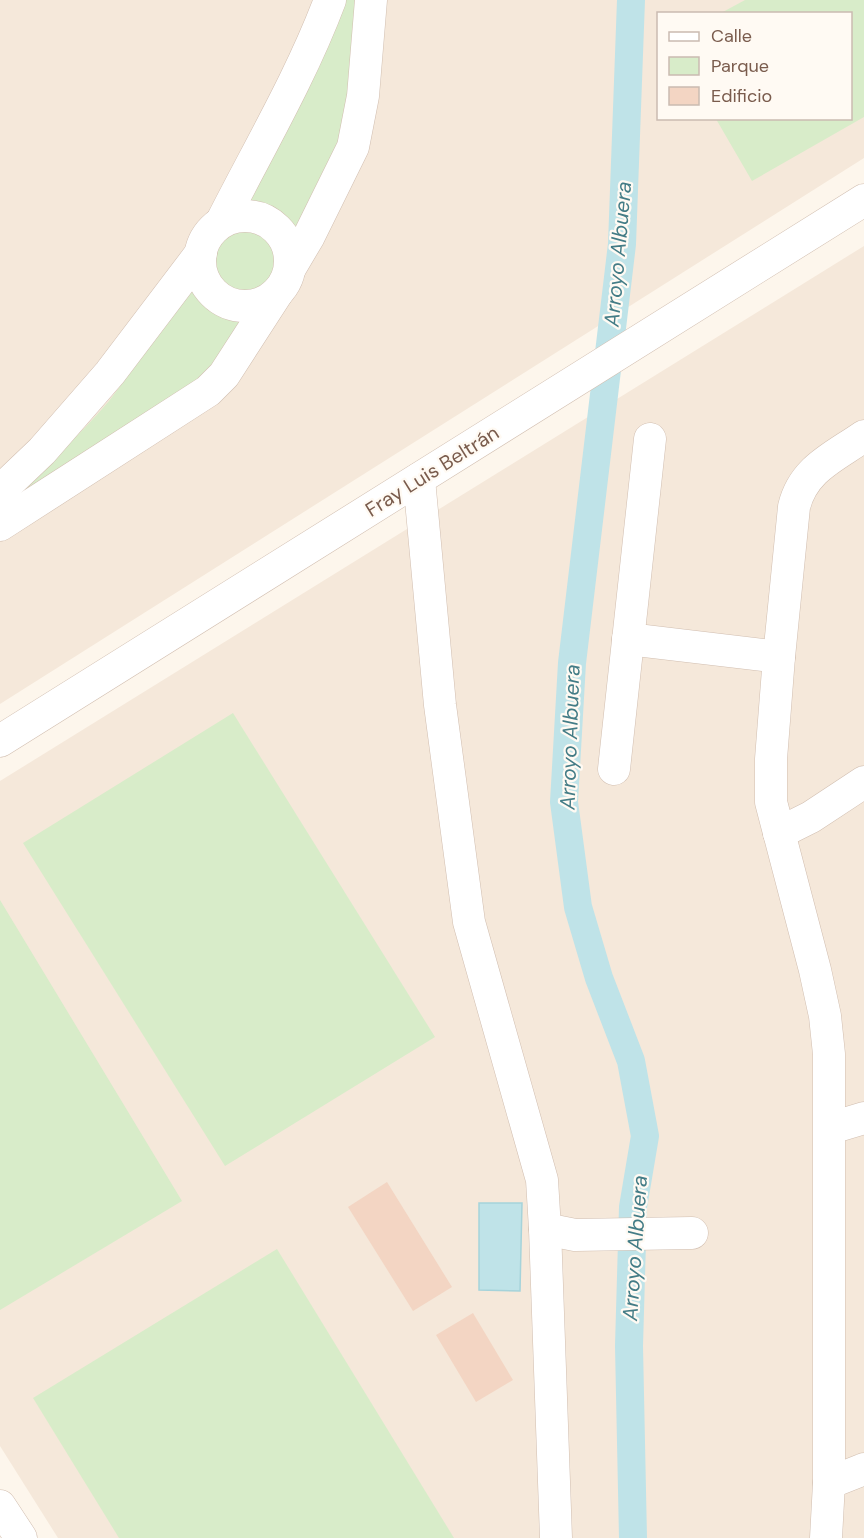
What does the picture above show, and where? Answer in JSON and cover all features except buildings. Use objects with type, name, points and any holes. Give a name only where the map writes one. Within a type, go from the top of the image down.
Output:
[{"type":"street","points":[[222,221],[278,116],[308,54],[330,0]]},
{"type":"street","points":[[0,525],[208,391],[224,375],[309,236],[353,147],[363,96],[371,0]]},
{"type":"street","name":"Fray Luis Beltrán","points":[[0,741],[864,200]]},
{"type":"street","points":[[236,216],[251,216],[265,220],[277,228],[285,240],[290,254],[284,280],[265,302],[250,306],[235,305],[220,299],[209,289],[202,275],[201,253],[210,231],[222,221],[236,216]]},
{"type":"street","points":[[0,491],[42,451],[110,373],[201,253]]},
{"type":"street","points":[[826,1538],[829,1483],[831,1128],[829,1054],[825,1016],[771,802],[771,759],[794,507],[798,491],[810,474],[864,436]]},
{"type":"street","points":[[614,769],[650,439]]},
{"type":"street","points":[[419,479],[440,705],[469,922],[542,1179],[560,1232],[556,1538]]},
{"type":"street","points":[[628,639],[779,657]]},
{"type":"street","points":[[779,833],[812,817],[864,782]]},
{"type":"street","points":[[831,1128],[864,1118]]},
{"type":"street","points":[[560,1232],[692,1233]]},
{"type":"street","points":[[829,1483],[864,1469]]},
{"type":"street","points":[[0,1506],[21,1538]]},
{"type":"shaded area","points":[[0,0],[864,0],[864,158],[0,704]]},
{"type":"shaded area","points":[[864,246],[864,1538],[58,1538],[0,1446],[0,781]]},
{"type":"green space","points":[[343,0],[359,0],[343,129],[295,241],[293,227],[280,218],[262,210],[240,206]]},
{"type":"green space","points":[[745,0],[864,0],[864,117],[752,181],[717,120],[852,120],[852,12],[723,12]]},
{"type":"green space","points":[[245,226],[258,229],[268,236],[275,246],[278,259],[275,272],[268,282],[258,289],[245,292],[232,289],[222,282],[215,272],[212,259],[215,246],[222,236],[232,229]]},
{"type":"green space","points":[[191,274],[203,293],[215,304],[230,310],[252,313],[213,369],[0,511],[0,506],[71,442],[109,401],[142,355]]},
{"type":"green space","points":[[233,713],[435,1037],[225,1166],[23,843]]},
{"type":"green space","points":[[0,900],[182,1201],[0,1310]]},
{"type":"green space","points":[[277,1249],[454,1538],[119,1538],[33,1398]]},
{"type":"water","points":[[479,1203],[522,1203],[520,1291],[479,1290]]},
{"type":"waterway","name":"Arroyo Albuera","points":[[631,0],[622,244],[572,663],[564,802],[578,907],[599,978],[631,1061],[645,1136],[633,1207],[629,1346],[633,1538]]}]
